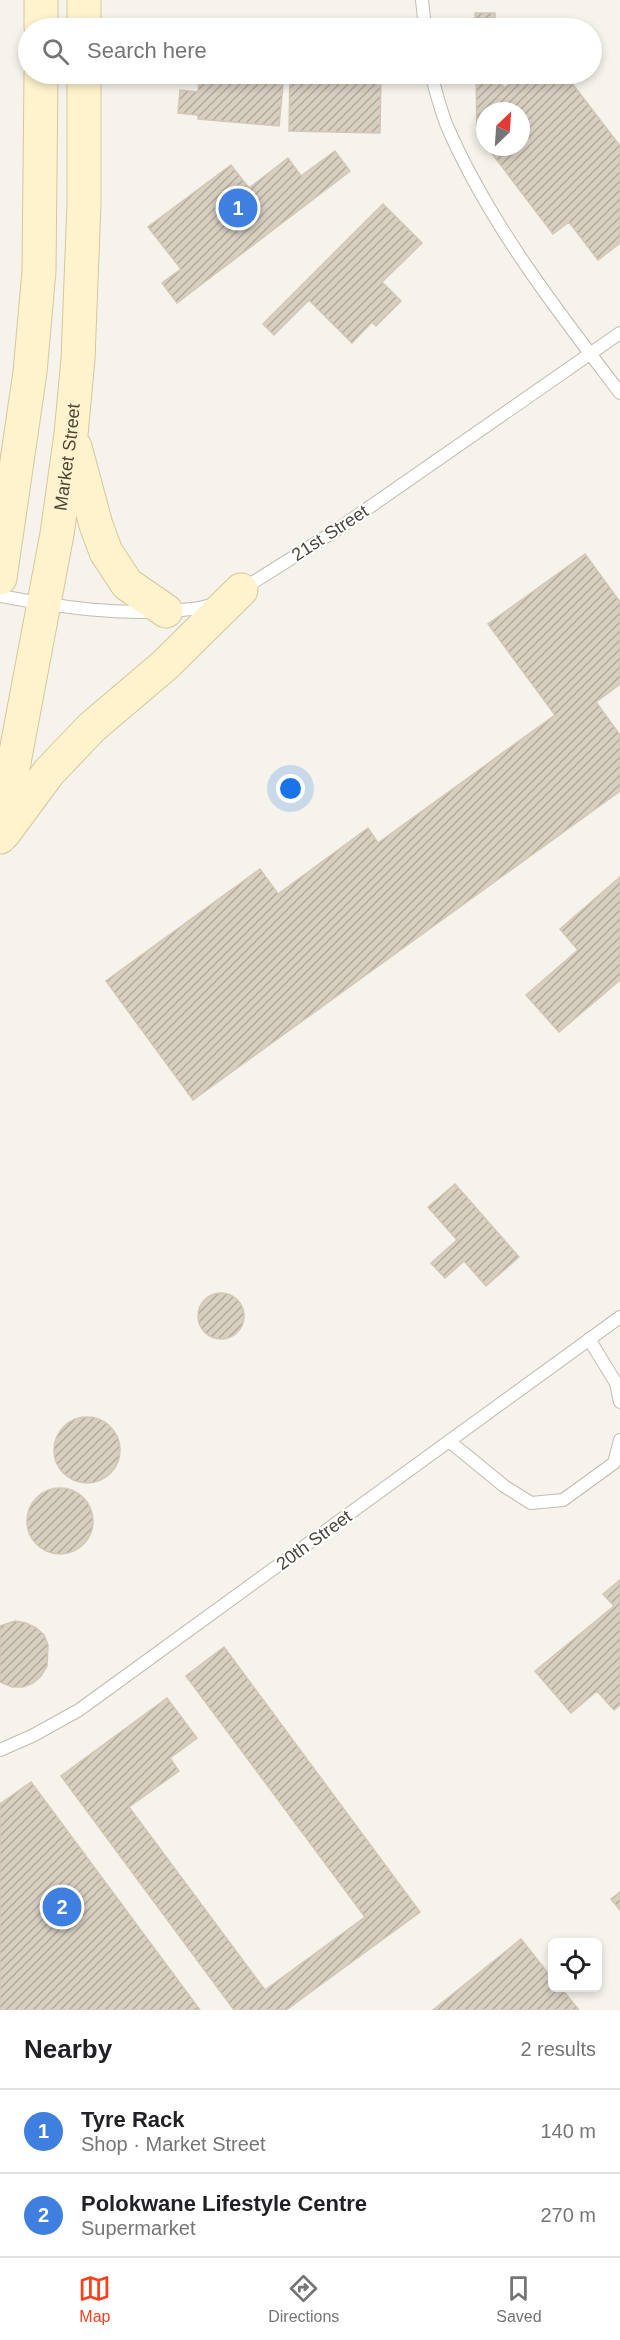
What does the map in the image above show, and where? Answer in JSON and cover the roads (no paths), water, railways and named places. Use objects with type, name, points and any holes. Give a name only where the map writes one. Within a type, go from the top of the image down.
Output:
[{"type":"main road","points":[[41,0],[41,18]]},
{"type":"main road","points":[[84,0],[84,18]]},
{"type":"main road","points":[[0,578],[30,372],[39,271],[41,84]]},
{"type":"main road","name":"Market Street","points":[[0,838],[57,534],[71,434],[78,359],[84,203],[84,84]]},
{"type":"main road","points":[[71,434],[96,525],[106,552],[127,584],[166,611]]},
{"type":"main road","points":[[0,838],[49,772],[92,727],[165,665],[241,590]]},
{"type":"lane","points":[[422,0],[424,18]]},
{"type":"lane","points":[[434,84],[447,125],[479,188],[518,254],[620,393]]},
{"type":"lane","name":"21st Street","points":[[0,596],[96,611],[166,611],[206,608],[241,590],[338,529],[620,333]]},
{"type":"lane","name":"20th Street","points":[[0,1750],[32,1736],[79,1710],[620,1317]]},
{"type":"lane","points":[[589,1339],[616,1383],[620,1402]]},
{"type":"lane","points":[[449,1441],[504,1486],[531,1503],[564,1500],[614,1463],[620,1440]]},
{"type":"place","name":"Tyre Rack","points":[[238,208]]},
{"type":"place","name":"Polokwane Lifestyle Centre","points":[[62,1907]]}]
